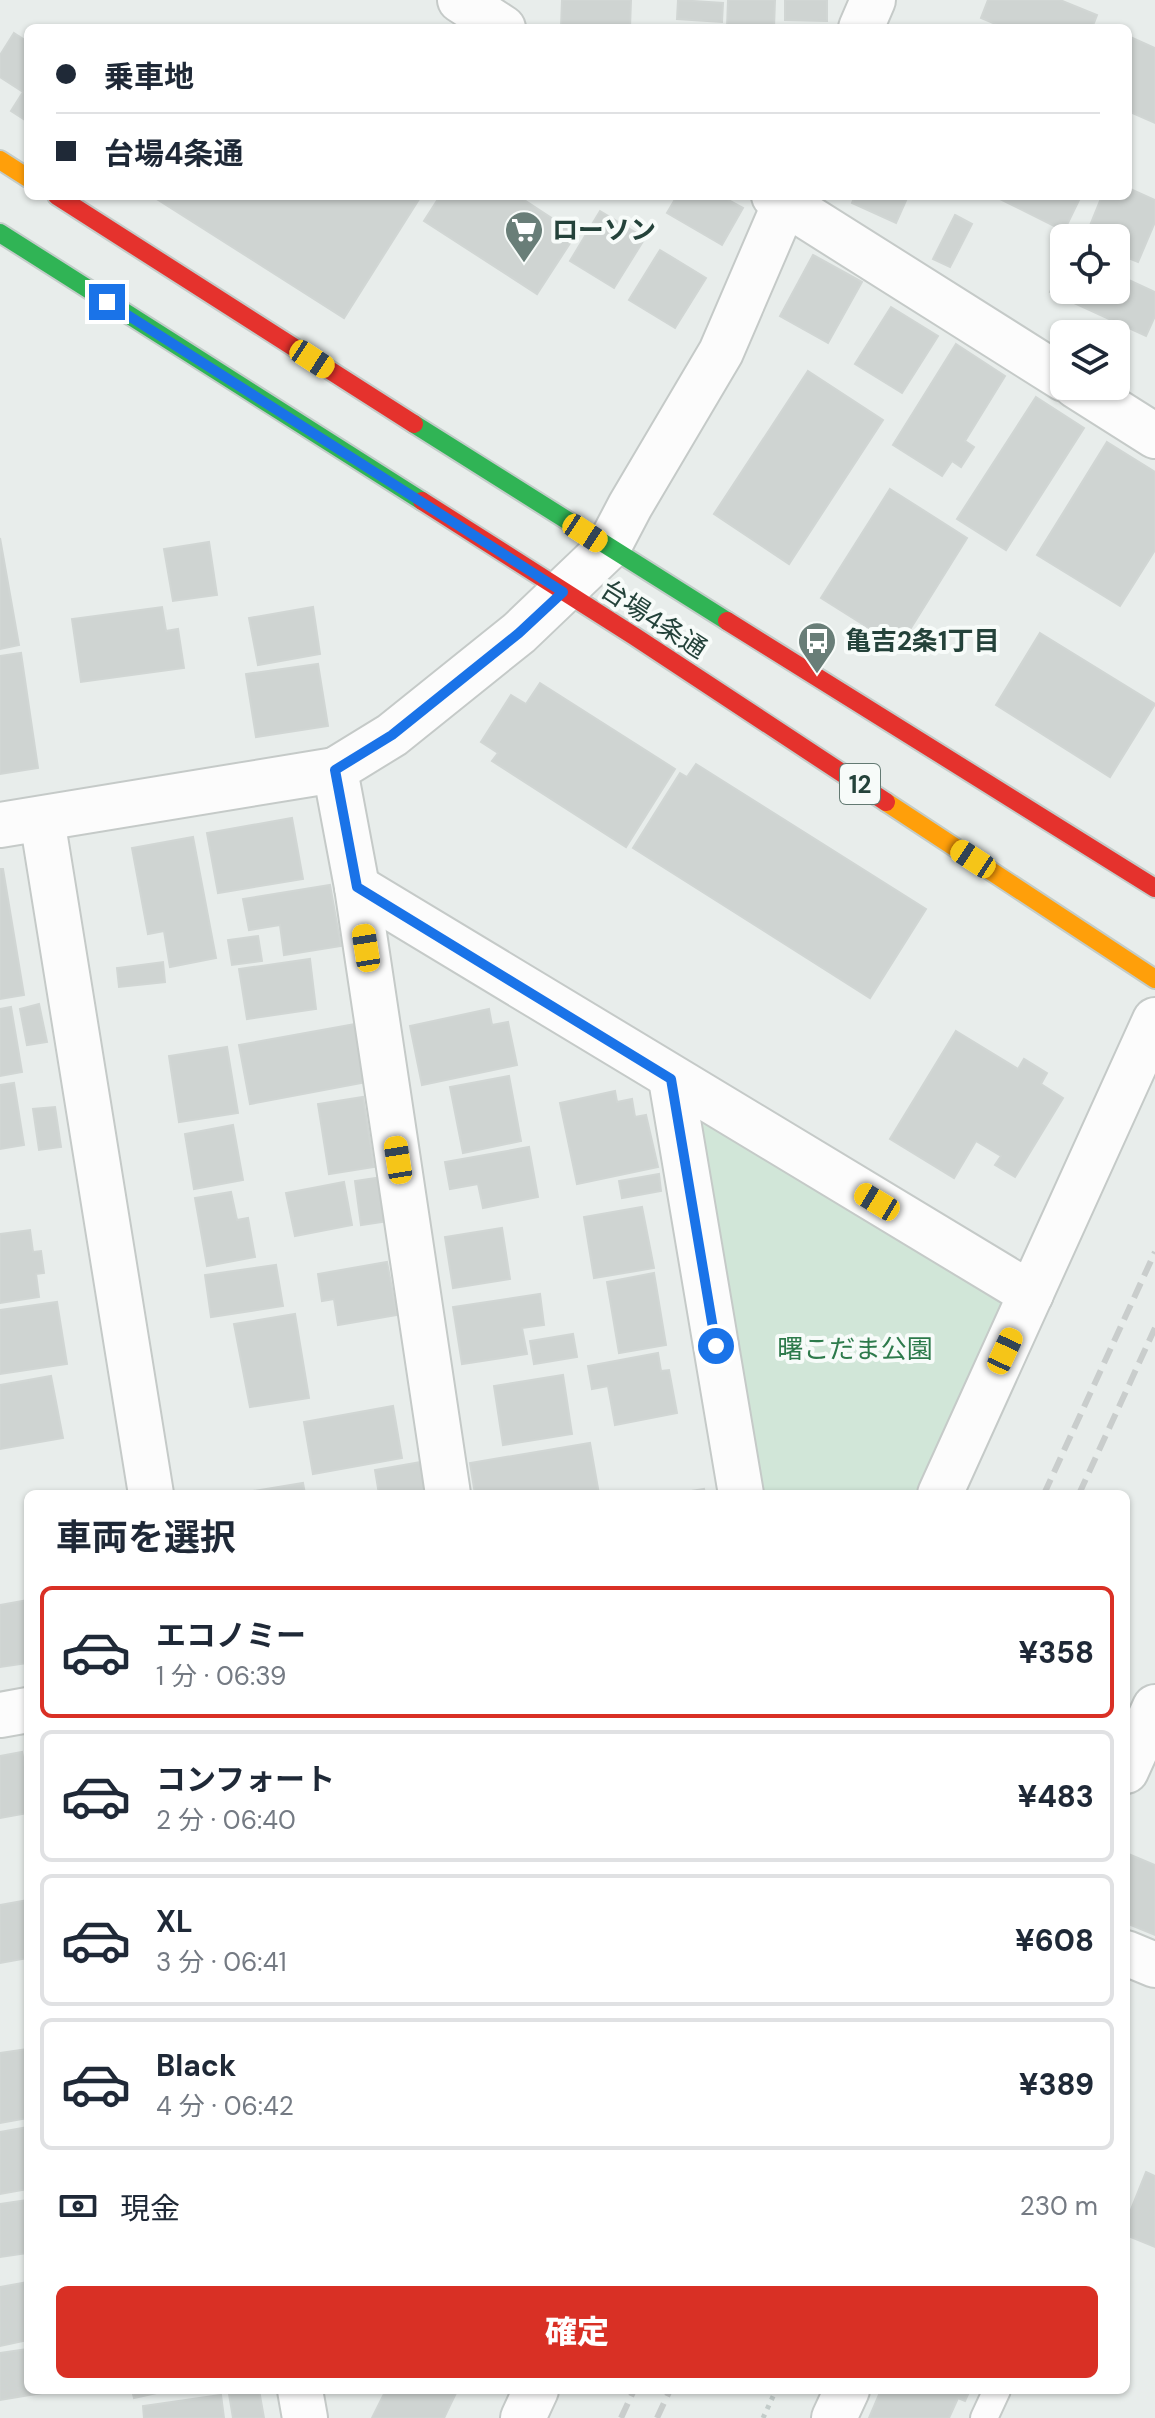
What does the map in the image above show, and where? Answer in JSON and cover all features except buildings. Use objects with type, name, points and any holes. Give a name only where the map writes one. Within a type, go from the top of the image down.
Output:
[{"type":"highway","points":[[0,160],[24,175]]},
{"type":"highway","name":"台場4条通","points":[[63,200],[608,548],[1155,888]]},
{"type":"highway","name":"台場4条通","points":[[0,233],[563,592],[1155,979]]},
{"type":"street","points":[[863,24],[873,0]]},
{"type":"street","points":[[0,825],[335,770],[392,735],[519,633],[608,548],[721,352],[781,200]]},
{"type":"street","points":[[785,200],[1050,370]]},
{"type":"street","points":[[1101,400],[1153,429]]},
{"type":"street","points":[[335,770],[357,887],[447,1490]]},
{"type":"street","points":[[42,819],[150,1490]]},
{"type":"street","points":[[357,887],[1031,1294]]},
{"type":"street","points":[[942,1490],[1155,1020]]},
{"type":"street","points":[[671,1079],[740,1490]]},
{"type":"street","points":[[1130,1762],[1155,1707]]},
{"type":"street","points":[[0,1715],[24,1711]]},
{"type":"street","points":[[1130,1955],[1155,1965]]},
{"type":"street","points":[[301,2394],[305,2418]]},
{"type":"street","points":[[523,2418],[534,2394]]},
{"type":"street","points":[[834,2418],[845,2394]]},
{"type":"lane","points":[[984,2418],[995,2394]]},
{"type":"path","points":[[763,2418],[774,2394]]},
{"type":"green space","name":"曙こだま公園","points":[[671,1079],[1031,1294],[942,1490],[740,1490]]},
{"type":"railway","points":[[1046,1490],[1155,1252]]},
{"type":"railway","points":[[1081,1490],[1155,1328]]},
{"type":"railway","points":[[621,2418],[632,2394]]},
{"type":"railway","points":[[657,2418],[668,2394]]},
{"type":"traffic: fast","points":[[0,233],[422,501]]},
{"type":"traffic: fast","points":[[414,424],[727,621]]},
{"type":"traffic: slow","points":[[0,160],[24,175]]},
{"type":"traffic: slow","points":[[886,802],[1155,979]]},
{"type":"traffic: jam","points":[[63,200],[414,424]]},
{"type":"traffic: jam","points":[[422,501],[886,802]]},
{"type":"traffic: jam","points":[[727,621],[1155,888]]},
{"type":"place","name":"ローソン","points":[[524,264]]},
{"type":"place","name":"亀吉2条1丁目","points":[[817,675]]},
{"type":"route","points":[[107,302],[563,592],[519,633],[392,735],[335,770],[357,887],[671,1079],[716,1346]]}]
